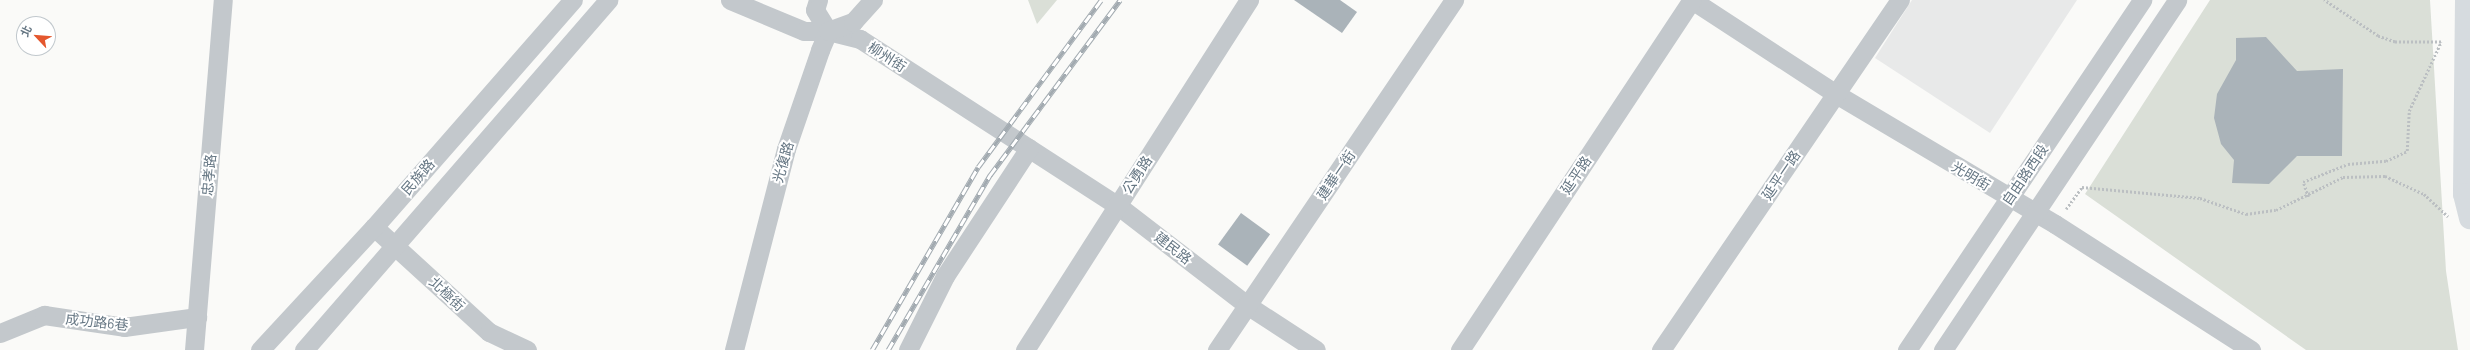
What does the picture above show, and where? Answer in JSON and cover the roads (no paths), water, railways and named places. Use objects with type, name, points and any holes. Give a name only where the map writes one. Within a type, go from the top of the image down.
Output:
[{"type":"main road","points":[[2460,218],[2464,194],[2466,0]]},
{"type":"street","name":"忠孝路","points":[[194,350],[223,0]]},
{"type":"street","name":"民族路","points":[[260,350],[374,227],[573,0]]},
{"type":"street","name":"民族路","points":[[304,350],[396,246],[608,0]]},
{"type":"street","name":"柳州街","points":[[730,0],[804,31],[828,31],[860,39],[1029,148]]},
{"type":"street","points":[[818,0],[815,10],[828,31],[853,22],[873,0]]},
{"type":"street","name":"公勇路","points":[[1025,350],[1249,0]]},
{"type":"street","name":"建華一街","points":[[1217,350],[1454,0]]},
{"type":"street","name":"光明街","points":[[1692,0],[1836,94],[2009,199],[2055,224],[2240,347]]},
{"type":"street","name":"延平路","points":[[1460,350],[1692,0]]},
{"type":"street","name":"延平一路","points":[[1661,350],[1900,0]]},
{"type":"street","name":"自由路西段","points":[[1907,350],[2142,0]]},
{"type":"street","name":"自由路西段","points":[[1943,350],[2177,0]]},
{"type":"street","name":"光復路","points":[[734,350],[786,148],[828,31]]},
{"type":"street","points":[[908,350],[945,276],[1029,148]]},
{"type":"street","name":"建民路","points":[[1029,148],[1117,205],[1247,305],[1316,350]]},
{"type":"street","name":"北極街","points":[[374,227],[489,332],[527,350]]},
{"type":"street","name":"成功路6巷","points":[[0,333],[44,315],[124,328],[197,317]]},
{"type":"railway","points":[[872,350],[978,167],[1101,0]]},
{"type":"railway","points":[[888,350],[990,175],[1120,0]]}]
